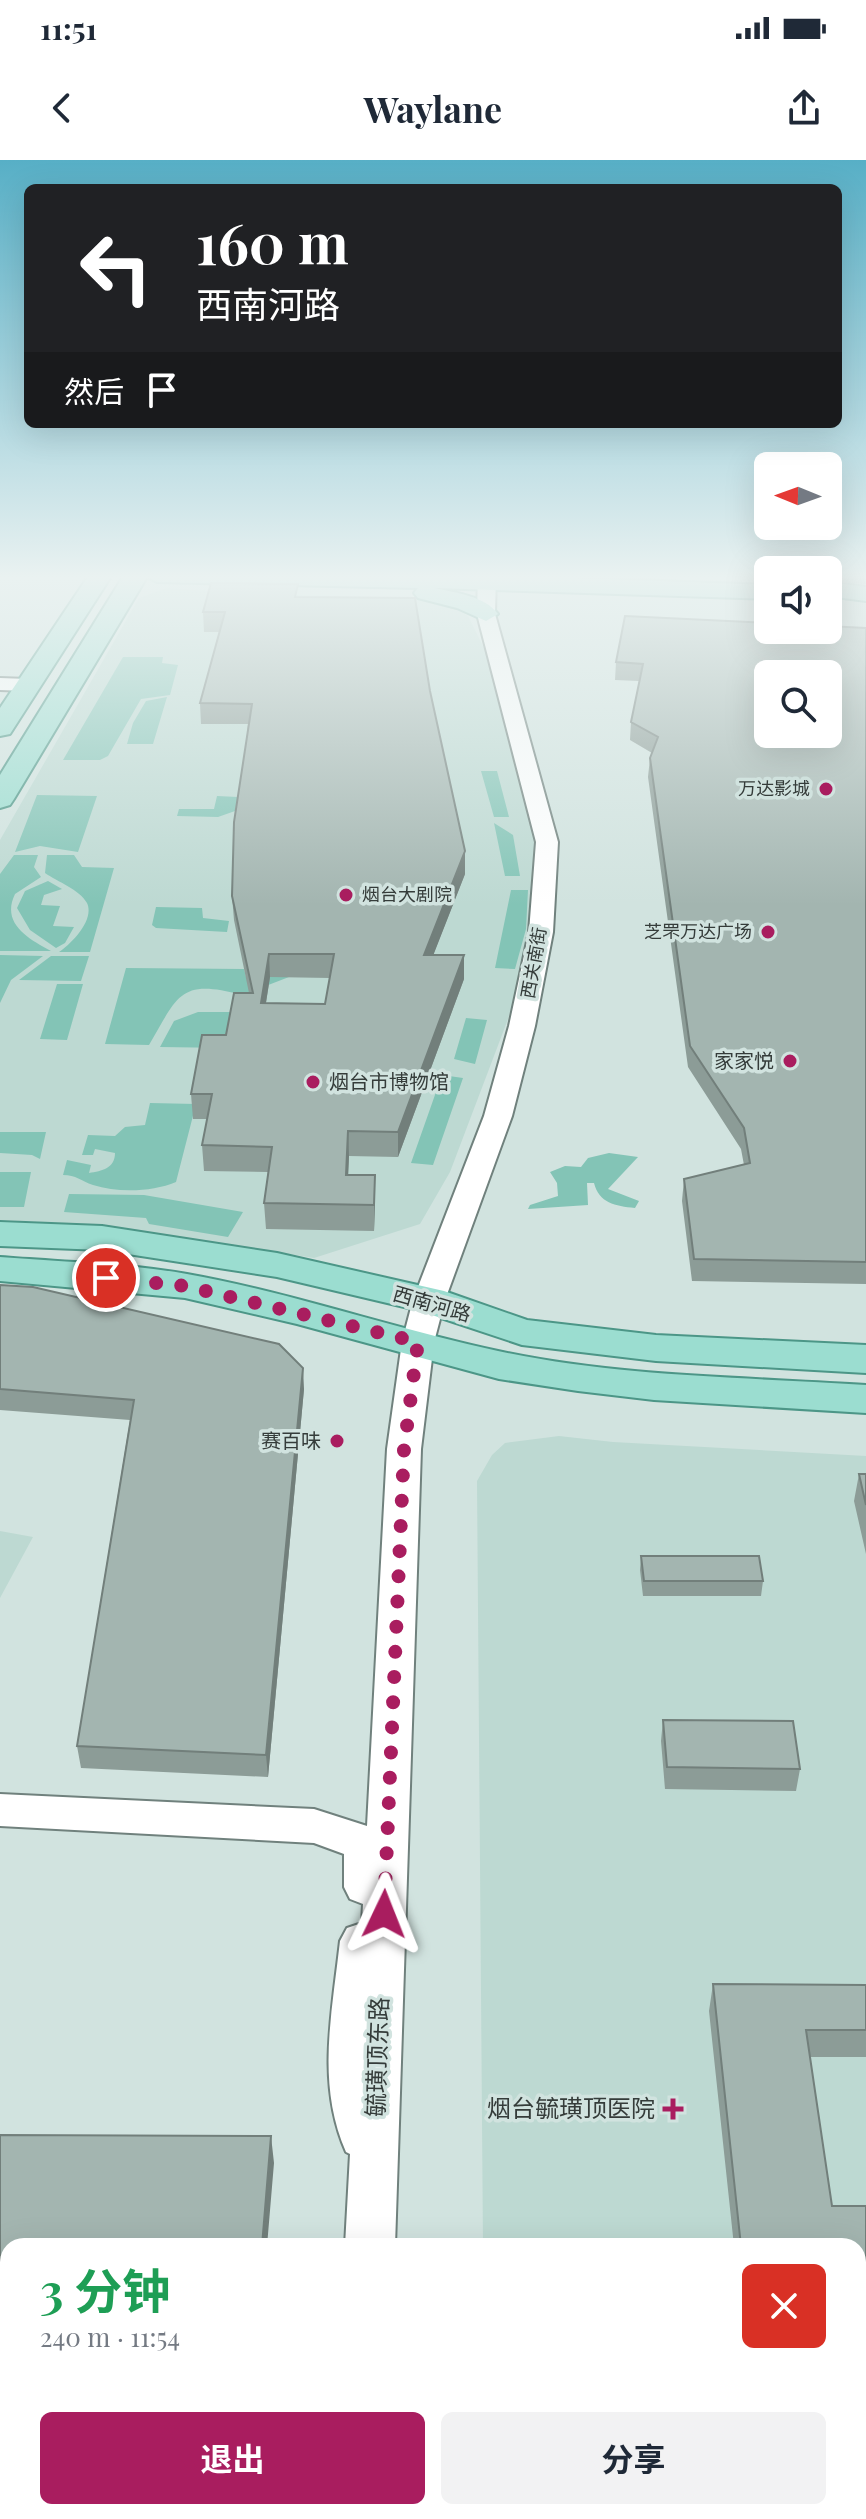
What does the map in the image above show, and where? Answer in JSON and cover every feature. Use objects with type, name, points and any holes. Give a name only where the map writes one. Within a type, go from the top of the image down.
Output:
[{"type":"main road","points":[[0,728],[27,685]]},
{"type":"main road","points":[[0,799],[67,685]]},
{"type":"main road","name":"西南河路","points":[[0,1234],[102,1238],[277,1265],[429,1300],[522,1332],[671,1349],[866,1359]]},
{"type":"main road","name":"西南河路","points":[[0,1269],[185,1286],[418,1342],[499,1365],[578,1377],[654,1386],[866,1399]]},
{"type":"street","name":"西关南街","points":[[418,1342],[439,1264],[498,1116],[522,1026],[541,932],[547,842],[505,685]]},
{"type":"street","name":"毓璜顶东路","points":[[370,2238],[404,1449],[418,1342]]},
{"type":"street","points":[[0,1810],[314,1826],[350,1836],[365,1846],[365,1902],[352,2069],[356,2121],[373,2162]]},
{"type":"shaded area","points":[[89,685],[499,685],[534,833],[537,860],[526,958],[508,1019],[450,1172],[420,1224],[314,1258],[103,1225],[0,1220],[0,840]]},
{"type":"shaded area","name":"烟台毓璜顶医院","points":[[559,1436],[613,1442],[866,1456],[866,2238],[483,2238],[477,1481],[492,1455],[505,1443]]},
{"type":"shaded area","points":[[0,1531],[33,1537],[0,1598]]},
{"type":"green space","points":[[107,685],[173,685],[170,695],[141,699],[108,756],[100,760],[63,760]]},
{"type":"green space","points":[[167,697],[153,744],[127,744],[133,723],[146,701]]},
{"type":"green space","points":[[481,771],[497,771],[509,817],[494,817]]},
{"type":"green space","points":[[37,795],[97,796],[78,852],[40,846],[15,852]]},
{"type":"green space","points":[[217,796],[238,797],[235,811],[218,817],[177,816],[179,809],[214,809]]},
{"type":"green space","points":[[494,823],[513,835],[520,876],[505,876]]},
{"type":"green space","points":[[14,855],[38,855],[34,867],[41,877],[15,894],[11,913],[14,921],[25,935],[51,951],[0,951],[0,874]]},
{"type":"green space","points":[[47,855],[74,855],[82,867],[114,868],[90,952],[59,952],[85,924],[89,910],[79,894],[45,873]]},
{"type":"green space","points":[[48,881],[62,889],[44,895],[41,905],[60,906],[53,926],[74,927],[65,943],[56,948],[30,930],[17,908],[25,891]]},
{"type":"green space","points":[[511,890],[528,890],[526,929],[515,969],[495,968]]},
{"type":"green space","points":[[156,907],[202,908],[203,918],[229,921],[227,932],[156,928],[152,925]]},
{"type":"green space","points":[[0,955],[43,956],[11,980],[0,1003]]},
{"type":"green space","points":[[51,956],[89,956],[81,981],[19,980]]},
{"type":"green space","points":[[126,968],[244,969],[246,977],[289,977],[242,995],[221,990],[193,990],[175,1003],[149,1045],[105,1044]]},
{"type":"green space","points":[[57,984],[83,984],[67,1040],[40,1039]]},
{"type":"green space","points":[[198,1012],[236,1012],[230,1048],[160,1047],[174,1021]]},
{"type":"green space","points":[[466,1018],[487,1020],[475,1064],[454,1059]]},
{"type":"green space","points":[[442,1075],[463,1078],[433,1165],[411,1163]]},
{"type":"green space","points":[[150,1103],[196,1104],[176,1182],[156,1188],[124,1190],[103,1188],[63,1175],[67,1160],[91,1165],[89,1173],[110,1165],[115,1153],[95,1149],[93,1155],[82,1155],[88,1135],[115,1136],[125,1127],[145,1125]]},
{"type":"green space","points":[[0,1132],[46,1132],[40,1159],[32,1155],[0,1153]]},
{"type":"green space","points":[[609,1153],[638,1157],[608,1189],[639,1201],[635,1208],[609,1202],[596,1190],[594,1183],[587,1183],[588,1205],[528,1209],[530,1205],[558,1196],[557,1183],[550,1172],[565,1166],[581,1167],[588,1158]]},
{"type":"green space","points":[[0,1172],[31,1172],[24,1207],[0,1207]]},
{"type":"green space","points":[[69,1194],[144,1195],[243,1212],[228,1237],[149,1224],[146,1218],[64,1212]]},
{"type":"building","points":[[205,685],[429,685],[465,851],[424,955],[464,955],[398,1132],[348,1131],[346,1175],[375,1175],[374,1205],[264,1203],[272,1147],[202,1145],[212,1094],[191,1094],[202,1035],[226,1035],[234,993],[253,993],[232,896],[234,822],[252,704],[200,703]],"holes":[[[269,954],[334,954],[325,1004],[261,1003]]]},
{"type":"building","name":"芝罘万达广场","points":[[639,685],[754,685],[754,748],[842,748],[842,685],[866,685],[866,1262],[694,1259],[684,1179],[750,1163],[744,1128],[690,1046],[650,758],[658,737],[631,722]]},
{"type":"building","points":[[0,1285],[33,1287],[279,1344],[303,1368],[266,1755],[77,1746],[134,1400],[0,1389]]},
{"type":"building","points":[[859,1474],[866,1474],[866,1505]]},
{"type":"building","points":[[641,1556],[759,1556],[763,1581],[644,1581]]},
{"type":"building","points":[[663,1720],[793,1721],[800,1769],[667,1767]]},
{"type":"building","points":[[713,1984],[866,1985],[866,2030],[806,2030],[832,2206],[866,2206],[866,2238],[740,2238]]},
{"type":"building","points":[[0,2135],[271,2136],[263,2238],[0,2238]]},
{"type":"place","name":"万达影城","points":[[826,789]]},
{"type":"place","name":"烟台大剧院","points":[[346,895]]},
{"type":"place","name":"芝罘万达广场","points":[[768,932]]},
{"type":"place","name":"家家悦","points":[[790,1061]]},
{"type":"place","name":"烟台市博物馆","points":[[313,1082]]},
{"type":"place","name":"赛百味","points":[[337,1441]]},
{"type":"place","name":"烟台毓璜顶医院","points":[[673,2109]]},
{"type":"route","points":[[106,1278],[185,1286],[418,1342],[404,1449],[384,1914]]}]
